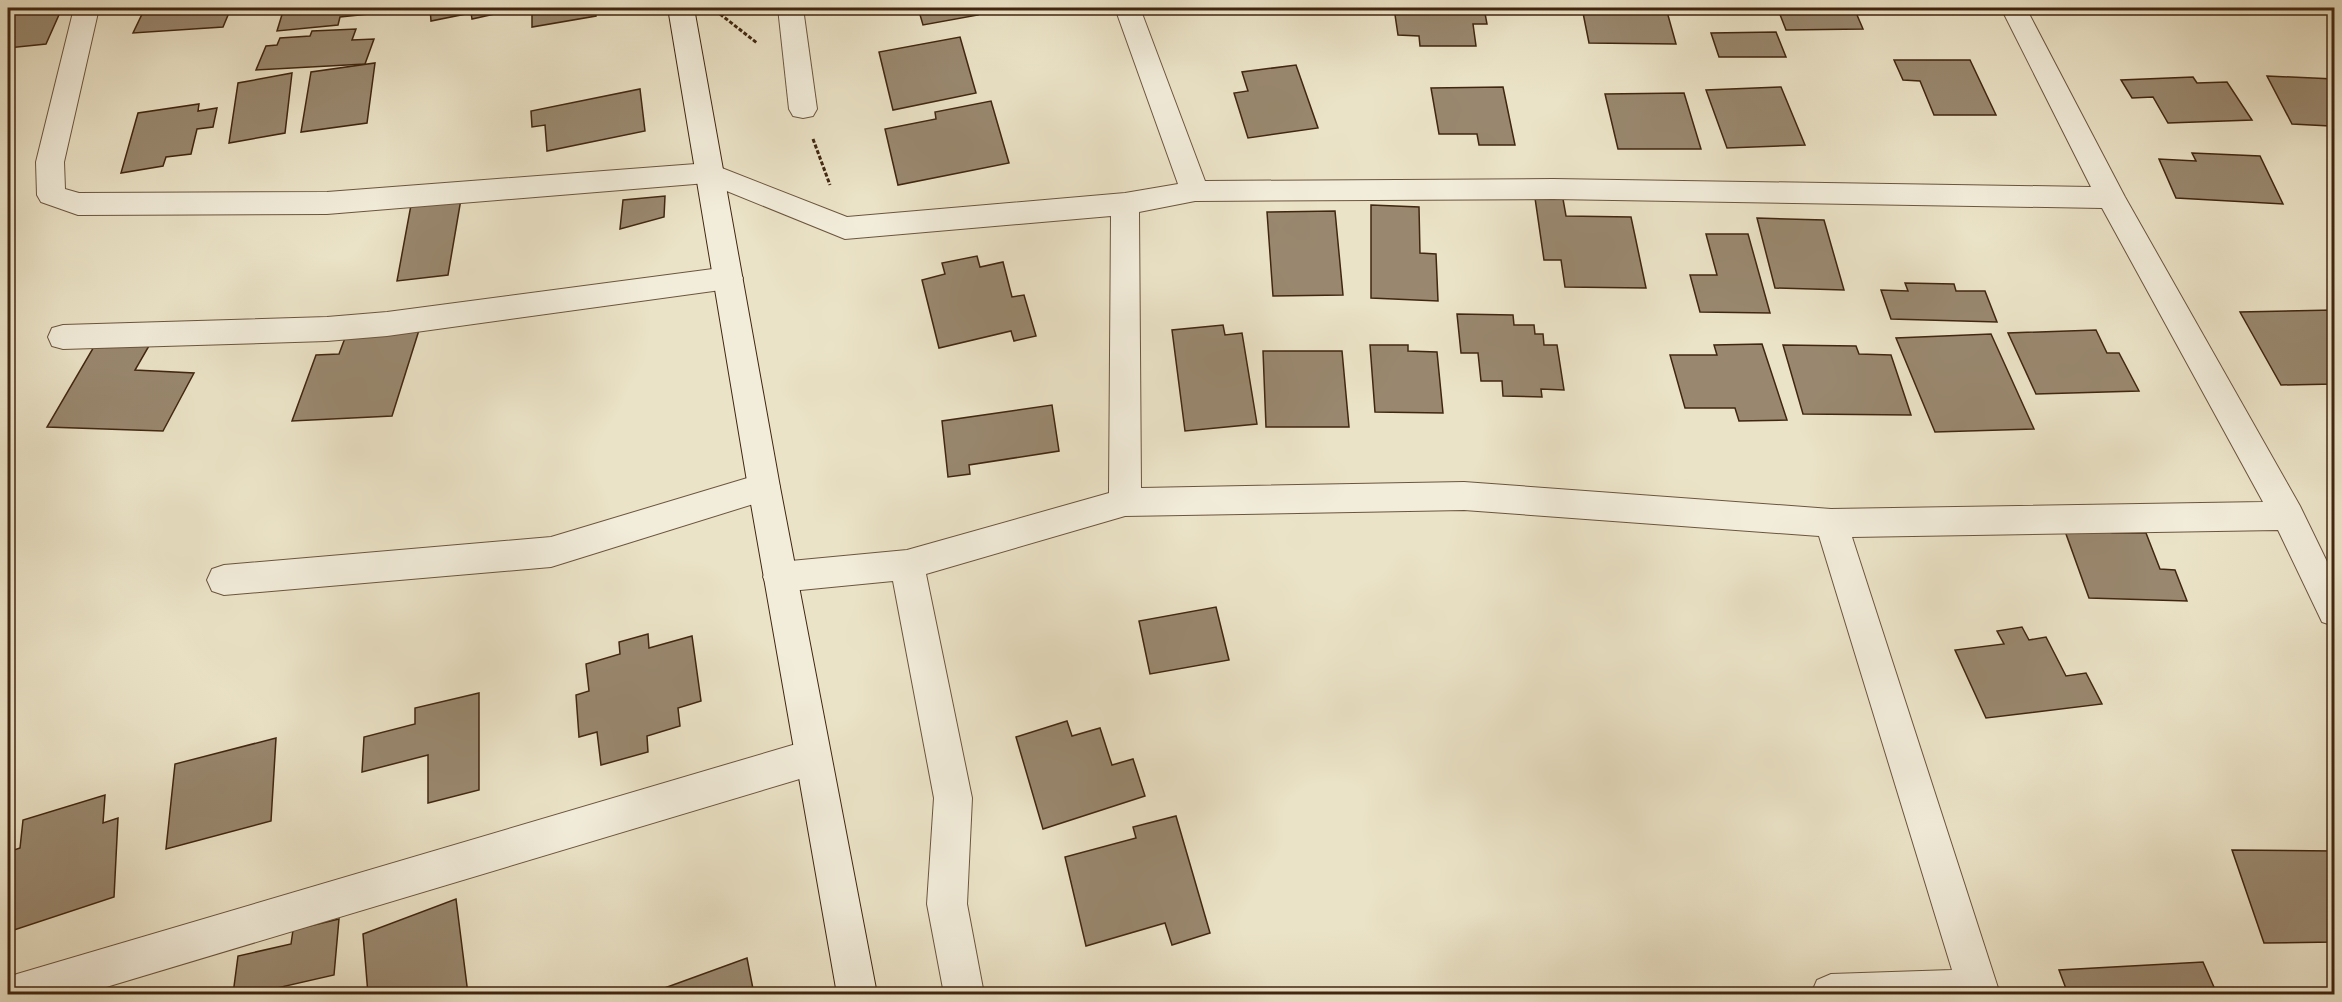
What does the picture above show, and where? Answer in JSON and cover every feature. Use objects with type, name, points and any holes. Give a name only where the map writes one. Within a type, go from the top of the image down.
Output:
[{"type":"street","points":[[86,8],[50,162],[51,195],[78,204],[327,203],[709,173],[845,228],[1125,204],[1195,191],[1553,189],[2111,198]]},
{"type":"street","points":[[681,8],[780,577],[857,994]]},
{"type":"street","points":[[790,8],[803,109]]},
{"type":"street","points":[[1127,8],[1195,191]]},
{"type":"street","points":[[2014,8],[2111,198],[2288,516],[2334,611]]},
{"type":"street","points":[[1125,204],[1125,502]]},
{"type":"street","points":[[63,337],[327,329],[387,324],[728,278]]},
{"type":"street","points":[[224,580],[551,552],[764,487]]},
{"type":"street","points":[[780,577],[907,565],[1125,502],[1464,496],[1831,523],[2288,516]]},
{"type":"street","points":[[1831,523],[1979,992],[1831,994]]},
{"type":"street","points":[[907,565],[953,798],[946,904],[964,994]]},
{"type":"street","points":[[17,994],[813,757]]},
{"type":"building","points":[[62,8],[46,44],[8,48],[8,10]]},
{"type":"building","points":[[145,8],[231,8],[223,27],[133,33]]},
{"type":"building","points":[[284,8],[399,8],[398,11],[340,17],[338,25],[277,31]]},
{"type":"building","points":[[430,8],[504,8],[504,12],[472,19],[471,13],[431,21]]},
{"type":"building","points":[[532,8],[596,8],[596,16],[532,27]]},
{"type":"building","points":[[918,8],[976,8],[978,15],[923,25]]},
{"type":"building","points":[[1394,8],[1484,8],[1487,24],[1473,24],[1476,46],[1420,46],[1419,36],[1398,35]]},
{"type":"building","points":[[1582,8],[1666,8],[1676,44],[1589,43]]},
{"type":"building","points":[[1786,8],[1854,8],[1863,29],[1786,30],[1779,12],[1788,12]]},
{"type":"building","points":[[356,29],[352,40],[374,39],[365,64],[256,70],[266,46],[277,45],[280,38],[310,36],[312,31]]},
{"type":"building","points":[[1776,32],[1786,57],[1719,57],[1711,33]]},
{"type":"building","points":[[960,37],[976,93],[893,110],[879,52]]},
{"type":"building","points":[[1894,60],[1970,60],[1996,115],[1934,115],[1920,81],[1903,80]]},
{"type":"building","points":[[375,63],[367,123],[301,132],[311,72]]},
{"type":"building","points":[[1296,65],[1318,128],[1248,138],[1234,93],[1248,91],[1242,72]]},
{"type":"building","points":[[292,73],[285,133],[229,143],[238,83]]},
{"type":"building","points":[[2267,76],[2334,79],[2334,134],[2330,126],[2292,124]]},
{"type":"building","points":[[2193,77],[2197,83],[2227,82],[2252,120],[2168,123],[2153,97],[2132,98],[2121,80]]},
{"type":"building","points":[[1503,87],[1515,145],[1479,145],[1477,134],[1439,134],[1431,88]]},
{"type":"building","points":[[1781,87],[1805,145],[1727,148],[1706,90]]},
{"type":"building","points":[[640,89],[645,131],[547,151],[545,125],[532,127],[531,111]]},
{"type":"building","points":[[1684,93],[1701,149],[1618,149],[1605,94]]},
{"type":"building","points":[[991,101],[1009,163],[898,185],[885,129],[936,119],[935,112]]},
{"type":"building","points":[[199,104],[198,111],[217,108],[213,127],[197,129],[191,154],[166,157],[163,166],[121,173],[138,113]]},
{"type":"building","points":[[2192,153],[2260,156],[2283,204],[2176,198],[2159,159],[2196,161]]},
{"type":"building","points":[[665,196],[664,217],[620,229],[623,200]]},
{"type":"building","points":[[1535,198],[1563,199],[1566,216],[1631,217],[1646,288],[1565,287],[1561,260],[1544,260]]},
{"type":"building","points":[[461,199],[448,275],[397,281],[411,205]]},
{"type":"building","points":[[1371,205],[1419,207],[1420,253],[1436,254],[1438,301],[1371,298]]},
{"type":"building","points":[[1335,211],[1343,295],[1273,296],[1267,212]]},
{"type":"building","points":[[1757,218],[1824,220],[1844,290],[1775,288]]},
{"type":"building","points":[[1706,234],[1748,234],[1770,313],[1700,312],[1690,275],[1717,275]]},
{"type":"building","points":[[977,256],[980,267],[1003,262],[1012,297],[1024,295],[1036,336],[1014,341],[1011,331],[939,348],[922,280],[945,274],[942,263]]},
{"type":"building","points":[[1905,283],[1954,284],[1956,291],[1985,291],[1997,322],[1891,319],[1881,290],[1908,291]]},
{"type":"building","points":[[2334,310],[2334,384],[2281,385],[2240,312]]},
{"type":"building","points":[[1457,314],[1513,315],[1514,325],[1534,325],[1535,334],[1543,334],[1544,345],[1557,345],[1564,390],[1541,389],[1542,397],[1503,396],[1502,381],[1481,381],[1478,353],[1461,353]]},
{"type":"building","points":[[1223,325],[1225,335],[1242,333],[1257,424],[1185,431],[1172,330]]},
{"type":"building","points":[[420,327],[392,416],[292,421],[316,355],[339,354],[348,330]]},
{"type":"building","points":[[2096,330],[2107,353],[2119,353],[2139,391],[2036,394],[2008,333]]},
{"type":"building","points":[[1991,334],[2034,429],[1935,432],[1896,338]]},
{"type":"building","points":[[99,338],[153,339],[135,370],[194,373],[163,431],[47,427]]},
{"type":"building","points":[[1762,344],[1787,420],[1739,421],[1735,408],[1685,408],[1670,355],[1717,355],[1714,345]]},
{"type":"building","points":[[1370,345],[1408,345],[1408,351],[1437,352],[1443,413],[1375,412]]},
{"type":"building","points":[[1783,345],[1856,346],[1859,354],[1891,355],[1911,415],[1803,414]]},
{"type":"building","points":[[1263,351],[1342,351],[1349,427],[1266,427]]},
{"type":"building","points":[[1052,405],[1059,451],[969,465],[970,474],[948,477],[942,421]]},
{"type":"building","points":[[2061,520],[2113,533],[2146,533],[2160,569],[2175,570],[2187,601],[2089,598]]},
{"type":"building","points":[[1216,607],[1229,660],[1150,674],[1139,621]]},
{"type":"building","points":[[2022,627],[2029,640],[2046,637],[2066,676],[2086,673],[2102,704],[1986,718],[1955,650],[2004,644],[1997,631]]},
{"type":"building","points":[[648,634],[649,648],[692,636],[701,701],[678,708],[680,726],[647,736],[648,752],[601,765],[597,732],[579,737],[576,695],[589,691],[586,664],[620,654],[619,642]]},
{"type":"building","points":[[479,693],[479,790],[428,803],[428,755],[362,772],[364,737],[415,724],[415,708]]},
{"type":"building","points":[[1067,721],[1072,736],[1100,728],[1112,765],[1133,759],[1145,796],[1043,829],[1016,737]]},
{"type":"building","points":[[276,738],[271,821],[166,849],[175,764]]},
{"type":"building","points":[[105,795],[103,823],[118,818],[114,897],[8,932],[8,852],[20,848],[23,820]]},
{"type":"building","points":[[1176,816],[1210,933],[1172,945],[1165,923],[1086,946],[1065,857],[1136,838],[1133,827]]},
{"type":"building","points":[[2232,850],[2334,851],[2334,942],[2264,943]]},
{"type":"building","points":[[456,899],[468,994],[384,994],[384,991],[368,994],[363,934]]},
{"type":"building","points":[[339,919],[334,975],[268,990],[268,994],[233,994],[238,956],[291,944],[293,930]]},
{"type":"building","points":[[747,958],[754,994],[648,994]]},
{"type":"building","points":[[2203,962],[2217,994],[2068,994],[2059,970]]}]
